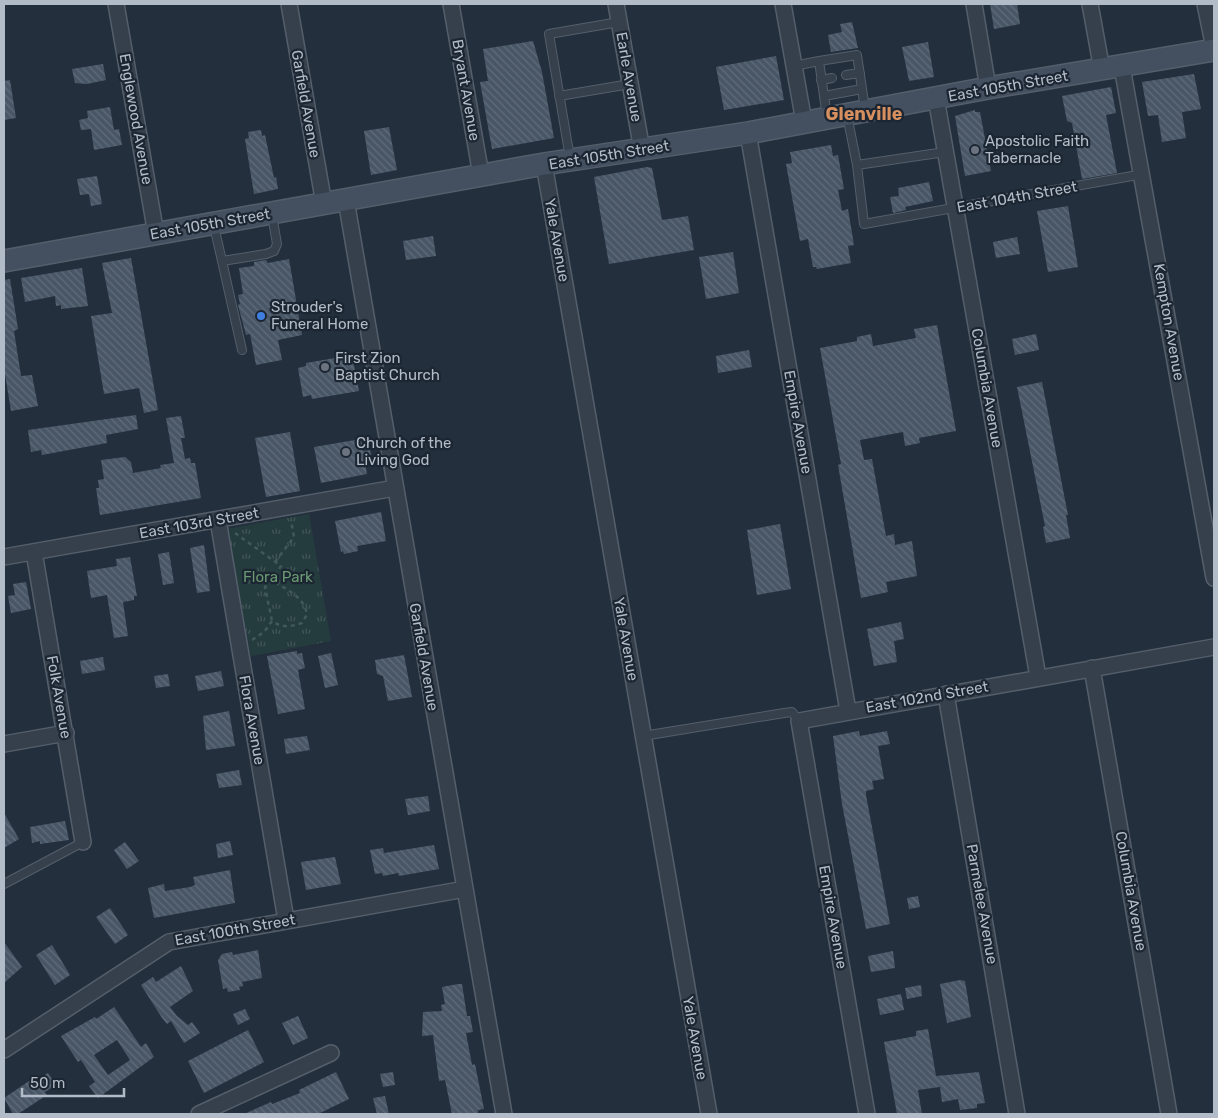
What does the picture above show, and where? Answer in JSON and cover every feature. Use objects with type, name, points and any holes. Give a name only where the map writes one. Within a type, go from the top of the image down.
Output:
[{"type":"main road","name":"East 105th Street","points":[[4,261],[481,175],[748,133],[988,88],[1112,69],[1214,49]]},
{"type":"street","name":"Englewood Avenue","points":[[116,4],[156,234]]},
{"type":"street","name":"Garfield Avenue","points":[[289,4],[324,204]]},
{"type":"street","name":"Bryant Avenue","points":[[451,4],[481,175]]},
{"type":"street","name":"Earle Avenue","points":[[616,4],[642,150]]},
{"type":"street","points":[[783,4],[804,122]]},
{"type":"street","points":[[974,4],[988,88]]},
{"type":"street","name":"Kempton Avenue","points":[[1090,4],[1112,69],[1143,174],[1214,578]]},
{"type":"street","points":[[1206,4],[1214,49]]},
{"type":"street","name":"Columbia Avenue","points":[[936,98],[1038,677]]},
{"type":"street","name":"Empire Avenue","points":[[748,133],[848,711]]},
{"type":"street","name":"Yale Avenue","points":[[544,164],[709,1114]]},
{"type":"street","name":"Garfield Avenue","points":[[346,200],[504,1114]]},
{"type":"street","name":"East 103rd Street","points":[[4,557],[395,488]]},
{"type":"street","name":"Flora Avenue","points":[[218,520],[286,920]]},
{"type":"street","name":"Folk Avenue","points":[[34,552],[83,842]]},
{"type":"street","name":"East 102nd Street","points":[[799,721],[1214,647]]},
{"type":"street","name":"Columbia Avenue","points":[[1092,668],[1169,1114]]},
{"type":"street","name":"Parmelee Avenue","points":[[946,694],[1017,1114]]},
{"type":"street","name":"Empire Avenue","points":[[799,721],[867,1114]]},
{"type":"street","points":[[4,744],[66,733]]},
{"type":"street","name":"East 100th Street","points":[[4,1050],[169,942],[465,889]]},
{"type":"street","points":[[199,1114],[331,1053]]},
{"type":"lane","points":[[570,160],[549,34],[619,22]]},
{"type":"lane","points":[[794,66],[857,54],[862,89],[846,114]]},
{"type":"lane","points":[[819,61],[824,96],[846,114],[857,165],[945,152]]},
{"type":"lane","points":[[846,75],[860,73]]},
{"type":"lane","points":[[821,80],[832,78]]},
{"type":"lane","points":[[559,96],[630,84]]},
{"type":"lane","points":[[824,96],[862,89]]},
{"type":"lane","name":"East 104th Street","points":[[857,165],[864,224],[1143,174]]},
{"type":"lane","points":[[222,261],[274,251],[277,244],[272,213]]},
{"type":"lane","points":[[214,224],[242,350]]},
{"type":"lane","points":[[643,736],[792,712],[799,721]]},
{"type":"lane","points":[[4,884],[83,842]]},
{"type":"path","points":[[275,562],[294,537],[291,520]]},
{"type":"path","points":[[233,531],[281,566],[265,587],[272,621],[280,626],[302,623],[307,614],[305,603],[298,596],[272,580]]},
{"type":"path","points":[[251,641],[264,632],[272,621]]},
{"type":"green space","name":"Flora Park","points":[[309,514],[331,641],[251,656],[227,529]]},
{"type":"building","points":[[990,4],[1017,4],[1020,24],[994,29]]},
{"type":"building","points":[[852,22],[858,48],[831,52],[828,35],[842,32],[840,24]]},
{"type":"building","points":[[533,41],[542,72],[554,138],[492,149],[480,82],[488,81],[483,49]]},
{"type":"building","points":[[928,42],[934,77],[909,81],[902,47]]},
{"type":"building","points":[[776,56],[784,100],[724,110],[716,67]]},
{"type":"building","points":[[103,64],[106,80],[87,84],[75,83],[72,69]]},
{"type":"building","points":[[1194,74],[1201,109],[1182,112],[1186,138],[1162,142],[1158,115],[1148,116],[1142,82]]},
{"type":"building","points":[[10,80],[16,118],[4,120],[4,81]]},
{"type":"building","points":[[1111,87],[1116,113],[1106,115],[1117,173],[1082,179],[1072,123],[1067,121],[1062,96]]},
{"type":"building","points":[[110,107],[114,130],[119,129],[122,145],[94,150],[91,129],[81,130],[79,120],[88,118],[87,111]]},
{"type":"building","points":[[975,110],[975,112],[980,112],[991,171],[965,176],[955,116]]},
{"type":"building","points":[[389,127],[397,170],[371,175],[364,131]]},
{"type":"building","points":[[261,130],[262,136],[265,135],[278,189],[254,194],[245,139],[249,138],[248,132]]},
{"type":"building","points":[[831,145],[833,156],[838,155],[844,189],[838,190],[842,211],[848,209],[854,245],[848,246],[851,263],[817,269],[813,267],[808,239],[800,241],[786,164],[792,163],[790,152]]},
{"type":"building","points":[[647,167],[652,168],[662,220],[688,216],[694,250],[609,264],[594,177]]},
{"type":"building","points":[[97,176],[102,204],[91,206],[89,194],[80,195],[77,179]]},
{"type":"building","points":[[929,182],[933,201],[905,207],[906,210],[893,213],[890,197],[899,196],[898,188]]},
{"type":"building","points":[[1068,206],[1078,267],[1048,272],[1037,211]]},
{"type":"building","points":[[433,236],[436,256],[406,260],[403,241]]},
{"type":"building","points":[[1017,237],[1020,254],[996,258],[993,242]]},
{"type":"building","points":[[733,252],[739,293],[706,299],[699,257]]},
{"type":"building","points":[[131,258],[158,410],[144,413],[139,388],[104,394],[91,316],[112,313],[102,263]]},
{"type":"building","name":"Strouder's Funeral Home","points":[[289,259],[302,335],[278,340],[282,360],[256,365],[250,334],[246,335],[238,305],[240,304],[238,295],[243,294],[239,268],[254,266],[254,262],[266,260],[268,263]]},
{"type":"building","points":[[82,268],[88,306],[61,309],[61,305],[56,306],[55,296],[25,302],[21,278]]},
{"type":"building","points":[[10,279],[18,329],[14,331],[21,376],[32,375],[38,406],[11,411],[4,368],[4,280]]},
{"type":"building","points":[[937,325],[956,431],[919,438],[920,443],[905,446],[903,432],[860,440],[864,460],[872,459],[886,536],[894,534],[895,545],[912,541],[917,576],[886,582],[888,592],[861,598],[838,465],[841,464],[820,348],[857,341],[857,337],[871,334],[873,346],[916,338],[914,329]]},
{"type":"building","points":[[1036,334],[1039,350],[1015,355],[1012,339]]},
{"type":"building","points":[[749,350],[752,367],[718,373],[716,356]]},
{"type":"building","points":[[352,355],[359,391],[312,399],[311,395],[303,397],[298,368],[306,366],[306,363]]},
{"type":"building","points":[[1042,382],[1068,515],[1066,515],[1070,538],[1046,543],[1043,527],[1045,526],[1017,387]]},
{"type":"building","points":[[136,415],[138,429],[106,435],[107,443],[42,455],[41,450],[31,452],[28,430]]},
{"type":"building","points":[[181,416],[185,438],[181,438],[185,459],[190,458],[191,463],[195,463],[201,498],[100,515],[96,488],[99,488],[98,480],[104,479],[101,460],[125,457],[131,462],[133,473],[161,468],[160,465],[174,463],[166,418]]},
{"type":"building","points":[[290,432],[300,491],[266,497],[255,438]]},
{"type":"building","points":[[361,439],[363,451],[370,450],[372,461],[365,462],[367,474],[321,483],[314,447]]},
{"type":"building","points":[[381,512],[386,541],[357,546],[358,551],[344,554],[343,551],[341,552],[335,521]]},
{"type":"building","points":[[780,524],[791,589],[757,595],[747,530]]},
{"type":"building","points":[[204,545],[210,591],[197,593],[190,548]]},
{"type":"building","points":[[169,552],[174,583],[163,585],[158,554]]},
{"type":"building","points":[[130,557],[137,596],[134,596],[134,600],[123,602],[128,636],[114,638],[107,595],[91,598],[87,571],[117,566],[116,559]]},
{"type":"building","points":[[26,582],[31,609],[11,613],[8,596],[15,595],[13,584]]},
{"type":"building","points":[[901,622],[904,639],[894,641],[897,662],[874,666],[867,629]]},
{"type":"building","points":[[297,651],[297,654],[302,653],[305,668],[298,670],[305,709],[278,714],[267,656]]},
{"type":"building","points":[[331,653],[338,685],[325,688],[318,656]]},
{"type":"building","points":[[404,655],[412,697],[388,701],[383,676],[377,674],[375,660]]},
{"type":"building","points":[[103,657],[105,670],[82,674],[80,661]]},
{"type":"building","points":[[221,671],[224,686],[198,691],[195,676]]},
{"type":"building","points":[[168,674],[170,686],[156,688],[154,676]]},
{"type":"building","points":[[229,711],[235,746],[206,750],[203,716]]},
{"type":"building","points":[[859,731],[860,736],[887,731],[890,744],[878,746],[884,779],[872,781],[874,789],[866,791],[866,795],[890,924],[866,929],[842,804],[833,736]]},
{"type":"building","points":[[307,736],[310,750],[286,754],[284,739]]},
{"type":"building","points":[[239,770],[242,785],[219,788],[216,774]]},
{"type":"building","points":[[428,796],[430,811],[408,815],[405,799]]},
{"type":"building","points":[[4,813],[19,839],[4,848]]},
{"type":"building","points":[[65,821],[69,840],[40,844],[40,841],[32,843],[30,827]]},
{"type":"building","points":[[230,841],[233,855],[218,858],[216,844]]},
{"type":"building","points":[[125,842],[139,861],[127,869],[114,850]]},
{"type":"building","points":[[434,845],[439,869],[399,876],[398,873],[383,876],[382,873],[375,874],[370,850],[383,848],[384,853]]},
{"type":"building","points":[[335,857],[341,884],[306,890],[301,862]]},
{"type":"building","points":[[230,870],[235,903],[154,918],[148,888],[164,884],[165,891],[190,887],[195,885],[193,877]]},
{"type":"building","points":[[918,896],[920,907],[909,909],[907,898]]},
{"type":"building","points":[[110,908],[128,935],[115,944],[96,917]]},
{"type":"building","points":[[4,942],[22,967],[4,983]]},
{"type":"building","points":[[52,945],[70,975],[55,985],[36,955]]},
{"type":"building","points":[[258,950],[262,978],[242,982],[243,986],[239,987],[240,990],[228,992],[227,988],[223,989],[218,960],[222,954],[232,952],[233,955]]},
{"type":"building","points":[[893,951],[895,968],[871,972],[868,956]]},
{"type":"building","points":[[181,966],[193,991],[170,1007],[188,1025],[192,1022],[200,1033],[184,1043],[171,1021],[167,1024],[162,1018],[141,985],[153,977],[156,982]]},
{"type":"building","points":[[960,980],[965,981],[971,1017],[947,1023],[940,984]]},
{"type":"building","points":[[462,984],[467,1016],[470,1016],[473,1032],[466,1033],[472,1065],[475,1064],[484,1109],[478,1110],[478,1114],[452,1114],[445,1080],[439,1081],[433,1035],[422,1036],[423,1012],[442,1011],[441,1005],[445,1004],[442,987]]},
{"type":"building","points":[[921,985],[922,996],[907,999],[905,988]]},
{"type":"building","points":[[901,994],[904,1010],[880,1015],[877,999]]},
{"type":"building","points":[[114,1007],[141,1047],[146,1043],[154,1057],[98,1098],[89,1086],[95,1082],[81,1060],[78,1062],[61,1036],[95,1017],[96,1019]],"holes":[[[117,1040],[130,1060],[108,1075],[94,1055]]]},
{"type":"building","points":[[245,1009],[250,1019],[238,1025],[233,1014]]},
{"type":"building","points":[[298,1016],[308,1038],[293,1045],[282,1023]]},
{"type":"building","points":[[928,1029],[936,1076],[979,1072],[985,1103],[977,1104],[977,1108],[960,1110],[958,1099],[942,1102],[940,1087],[918,1090],[922,1114],[897,1114],[884,1042],[916,1036],[916,1031]]},
{"type":"building","points":[[248,1030],[264,1062],[204,1093],[188,1061]]},
{"type":"building","points":[[336,1072],[349,1099],[318,1114],[244,1114],[271,1102],[272,1104],[300,1093],[299,1090]]},
{"type":"building","points":[[393,1072],[395,1085],[383,1087],[380,1074]]},
{"type":"building","points":[[48,1073],[56,1085],[45,1092],[47,1095],[18,1114],[13,1114],[4,1098],[35,1077],[37,1080]]},
{"type":"building","points":[[385,1096],[389,1114],[377,1114],[373,1098]]},
{"type":"place","name":"Apostolic Faith Tabernacle","points":[[975,150]]},
{"type":"place","name":"Strouder's Funeral Home","points":[[261,316]]},
{"type":"place","name":"First Zion Baptist Church","points":[[325,367]]},
{"type":"place","name":"Church of the Living God","points":[[346,452]]},
{"type":"district","name":"Glenville","points":[[864,114]]}]
